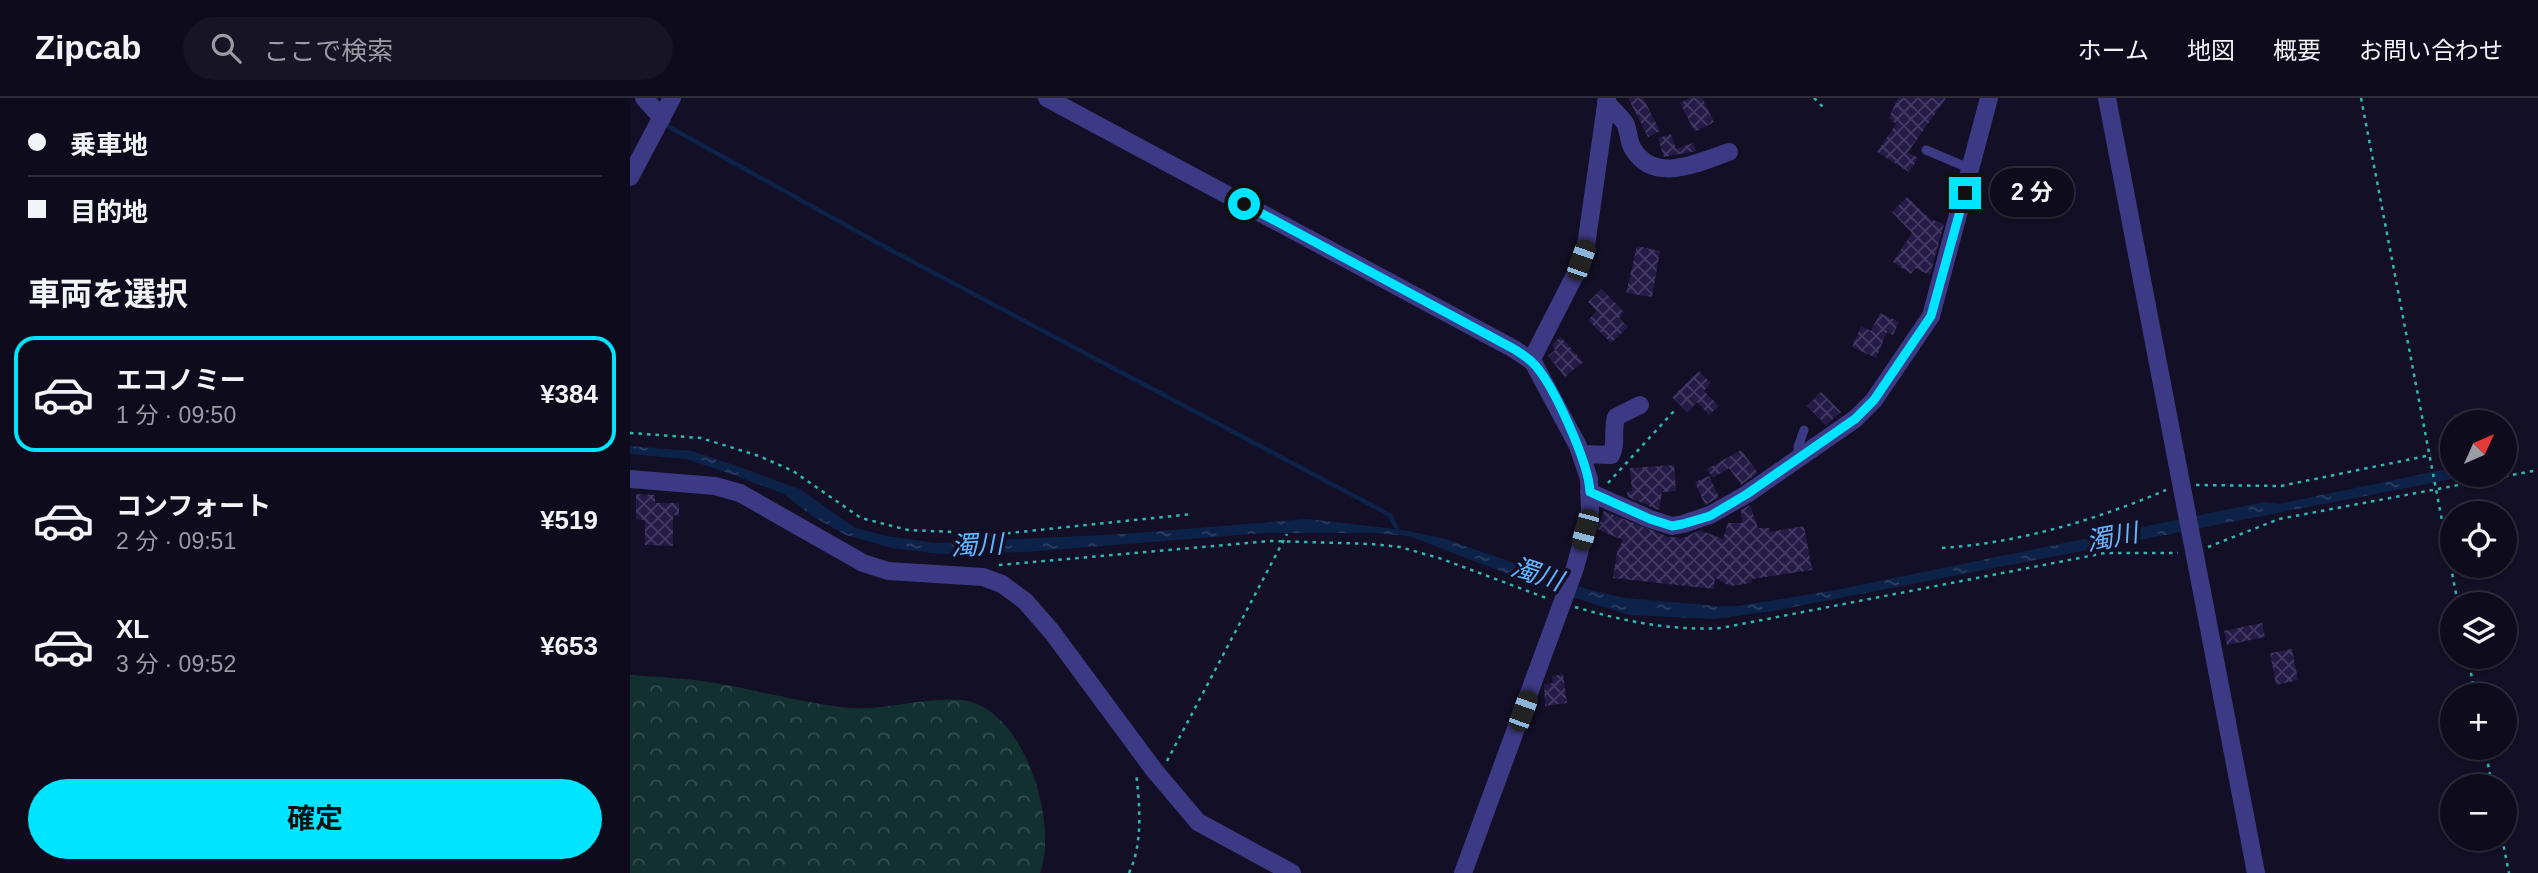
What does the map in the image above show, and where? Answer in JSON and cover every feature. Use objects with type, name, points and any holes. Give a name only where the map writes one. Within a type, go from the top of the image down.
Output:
[{"type":"street","points":[[644,98],[662,118]]},
{"type":"street","points":[[630,177],[672,98]]},
{"type":"street","points":[[1047,98],[1531,361],[1555,400],[1581,454],[1589,479],[1593,494],[1590,511],[1575,568],[1463,873]]},
{"type":"street","points":[[1593,494],[1672,526],[1710,516],[1855,419],[1874,400],[1931,316],[1989,98],[2004,98]]},
{"type":"street","points":[[2107,98],[2256,873]]},
{"type":"street","points":[[1531,361],[1576,273],[1586,246],[1606,100]]},
{"type":"street","points":[[1606,100],[1625,124],[1634,151],[1650,166],[1662,170],[1683,167],[1729,152]]},
{"type":"street","points":[[1581,454],[1611,455],[1616,417],[1640,405]]},
{"type":"street","points":[[630,479],[715,485],[740,493],[863,563],[888,571],[983,577],[1002,584],[1024,601],[1052,632],[1159,776],[1198,822],[1292,873]]},
{"type":"lane","points":[[1926,150],[1971,169]]},
{"type":"lane","points":[[1798,459],[1798,447],[1804,430]]},
{"type":"path","points":[[1814,98],[1824,108]]},
{"type":"path","points":[[2361,98],[2456,592]]},
{"type":"path","points":[[1593,494],[1674,411]]},
{"type":"path","points":[[630,433],[701,438],[759,456],[793,471],[862,518],[908,530],[1000,534],[1192,514]]},
{"type":"path","points":[[2194,550],[2279,519],[2538,470]]},
{"type":"path","points":[[1159,776],[1287,534]]},
{"type":"path","points":[[1129,873],[1136,851],[1139,823],[1133,742]]},
{"type":"path","points":[[2505,851],[2509,873]]},
{"type":"green space","points":[[630,675],[704,681],[840,707],[870,708],[947,699],[962,700],[984,707],[1003,723],[1019,745],[1031,770],[1045,826],[1045,851],[1040,873],[630,873]]},
{"type":"water","name":"濁川","points":[[630,446],[692,451],[800,489],[855,528],[886,536],[936,543],[1124,534],[1308,519],[1403,530],[1446,539],[1586,589],[1625,598],[1718,606],[1738,606],[1841,589],[2264,502],[2279,504],[2440,470],[2440,481],[1773,611],[1714,619],[1629,615],[1544,588],[1409,536],[1375,533],[1263,533],[1026,552],[940,554],[892,548],[846,535],[812,516],[784,494],[734,475],[686,459],[630,454]]},
{"type":"building","points":[[1628,98],[1643,98],[1660,131],[1648,137]]},
{"type":"building","points":[[1690,98],[1702,98],[1714,122],[1695,132],[1680,103]]},
{"type":"building","points":[[1898,98],[1946,98],[1908,152],[1918,158],[1909,172],[1877,152],[1896,124],[1889,118]]},
{"type":"building","points":[[1671,134],[1676,149],[1693,143],[1696,151],[1664,157],[1658,138]]},
{"type":"building","points":[[1907,197],[1930,219],[1944,224],[1930,275],[1915,268],[1911,274],[1893,262],[1912,233],[1892,212]]},
{"type":"building","points":[[1637,246],[1660,251],[1652,297],[1626,293]]},
{"type":"building","points":[[1602,289],[1624,312],[1619,318],[1628,327],[1611,343],[1588,320],[1597,311],[1588,302]]},
{"type":"building","points":[[1880,313],[1899,322],[1893,335],[1887,332],[1876,358],[1852,347],[1861,326],[1871,331]]},
{"type":"building","points":[[1561,337],[1583,362],[1565,377],[1548,356],[1555,350],[1552,344]]},
{"type":"building","points":[[1699,371],[1711,383],[1704,391],[1719,406],[1709,415],[1697,402],[1687,412],[1672,397]]},
{"type":"building","points":[[1821,392],[1841,412],[1826,425],[1807,406]]},
{"type":"building","points":[[1741,450],[1758,473],[1741,485],[1729,468],[1713,478],[1707,469]]},
{"type":"building","points":[[1674,465],[1676,491],[1662,492],[1659,510],[1628,497],[1627,492],[1632,491],[1630,468]]},
{"type":"building","points":[[1709,476],[1719,497],[1705,505],[1695,482]]},
{"type":"building","points":[[636,494],[655,495],[655,503],[679,503],[679,516],[673,515],[673,546],[645,545],[645,520],[636,519]]},
{"type":"building","points":[[1750,505],[1758,528],[1770,528],[1770,532],[1804,526],[1812,570],[1752,579],[1751,583],[1730,586],[1715,578],[1714,589],[1613,578],[1617,552],[1623,540],[1597,529],[1604,511],[1669,537],[1684,538],[1700,530],[1723,539],[1728,523],[1742,523],[1741,510]]},
{"type":"building","points":[[2262,623],[2265,637],[2227,645],[2224,631]]},
{"type":"building","points":[[2292,649],[2298,680],[2276,685],[2270,653]]},
{"type":"building","points":[[1563,674],[1567,703],[1545,706],[1544,684],[1553,683],[1552,676]]},
{"type":"waterway","points":[[664,124],[887,248],[1390,515],[1399,533]]},
{"type":"route","points":[[1244,204],[1514,349],[1533,362],[1578,446],[1589,479],[1590,492],[1672,526],[1710,516],[1747,494],[1855,419],[1874,400],[1931,316],[1965,193]]}]
